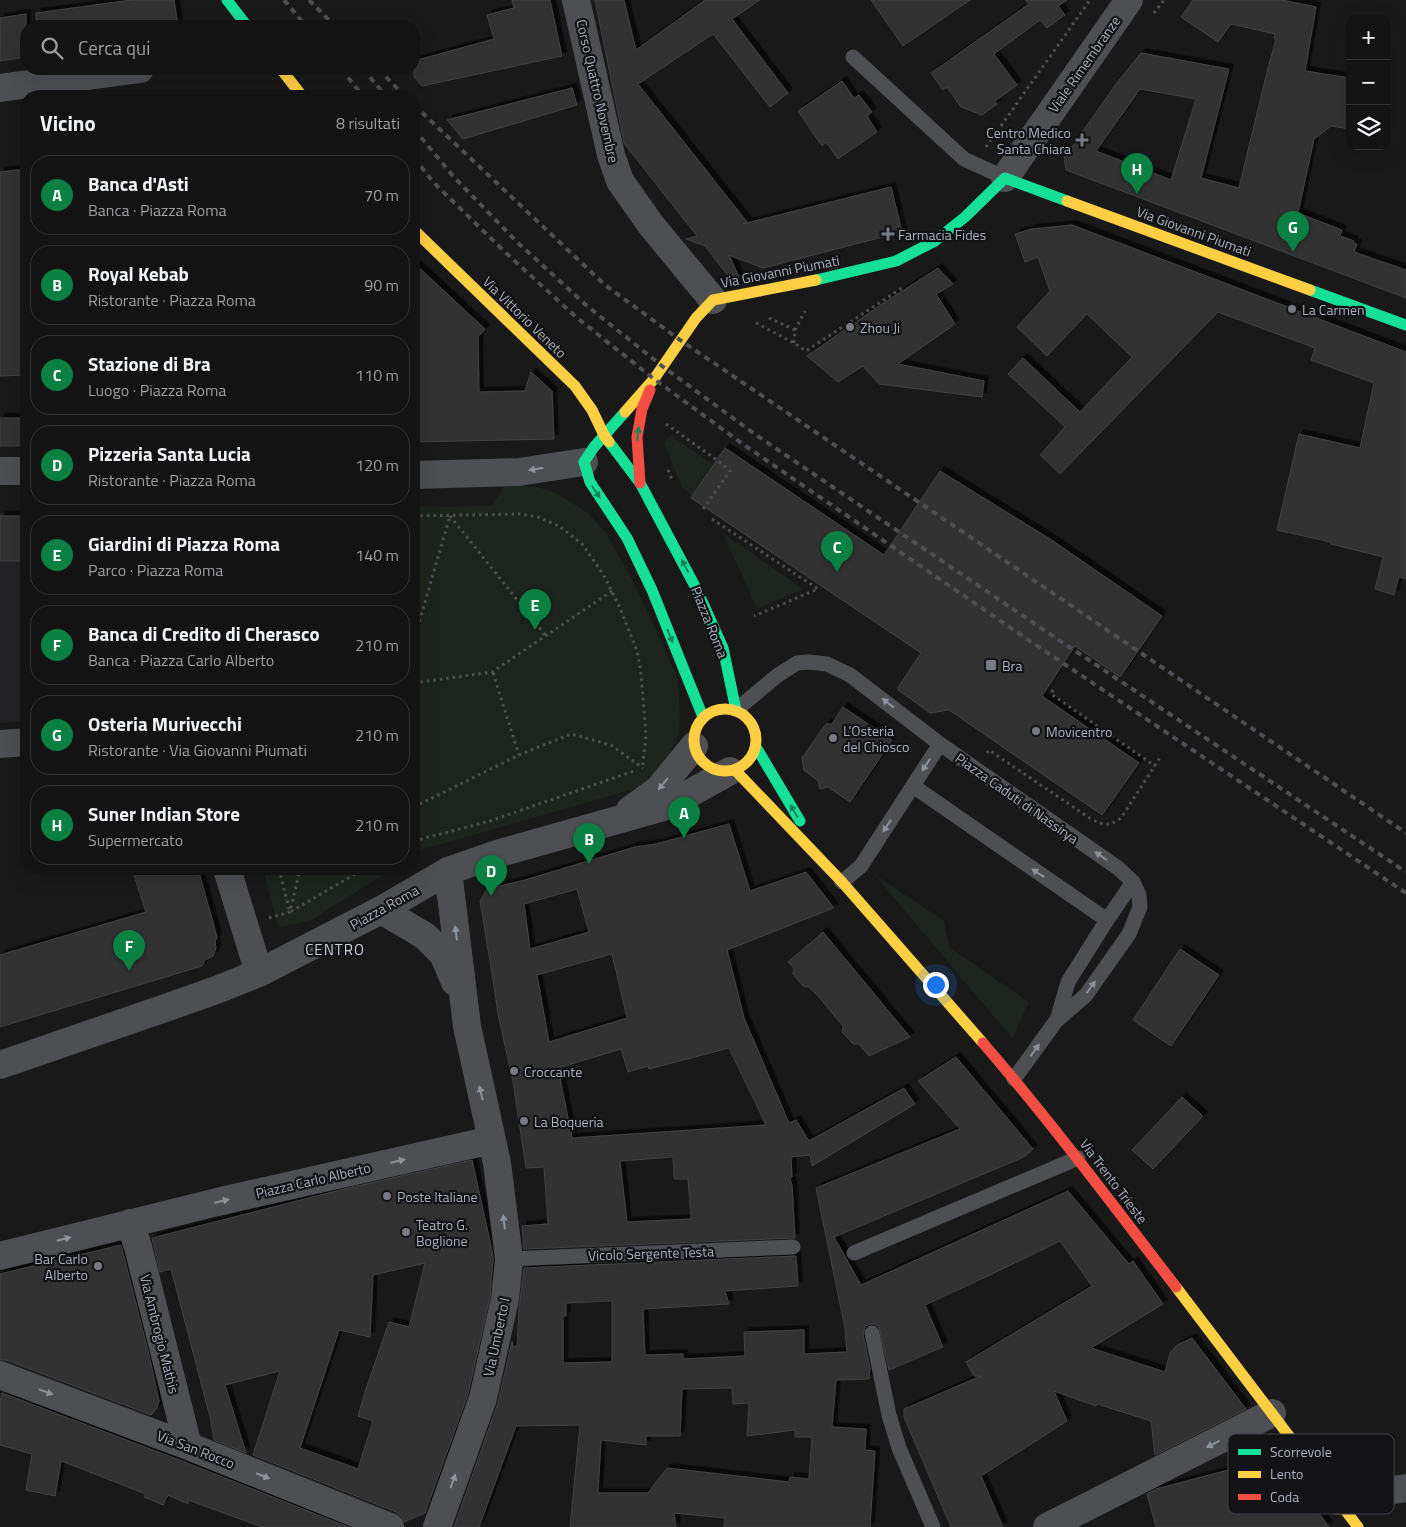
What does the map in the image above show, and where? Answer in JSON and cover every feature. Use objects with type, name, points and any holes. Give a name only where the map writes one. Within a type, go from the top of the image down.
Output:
[{"type":"main road","points":[[227,0],[242,20]]},
{"type":"main road","points":[[286,75],[297,90]]},
{"type":"main road","name":"Via Giovanni Piumati","points":[[604,435],[654,379],[696,318],[713,300],[805,283],[896,261],[935,240],[966,217],[1005,178],[1406,325]]},
{"type":"main road","name":"Via Vittorio Veneto","points":[[420,236],[575,386],[592,410],[604,435]]},
{"type":"main road","name":"Via Giovanni Piumati","points":[[640,483],[637,437],[642,409],[654,379]]},
{"type":"main road","points":[[604,435],[584,462],[590,482],[627,538],[652,590],[703,717]]},
{"type":"main road","name":"Piazza Roma","points":[[604,435],[640,483],[698,590],[723,648],[736,710]]},
{"type":"main road","points":[[727,708],[736,710],[750,721],[757,738],[756,747],[748,761],[733,770],[720,771],[711,768],[697,755],[694,746],[695,731],[703,717],[710,712],[727,708]]},
{"type":"main road","points":[[756,747],[828,867]]},
{"type":"main road","points":[[733,770],[828,867]]},
{"type":"main road","name":"Via Trento Trieste","points":[[828,867],[1014,1079],[1078,1158],[1288,1434]]},
{"type":"main road","name":"Via Trento Trieste","points":[[1348,1514],[1358,1527]]},
{"type":"street","name":"Corso Quattro Novembre","points":[[576,0],[611,155],[620,180],[651,225],[713,300]]},
{"type":"street","name":"Viale Rimembranze","points":[[1005,178],[1129,0]]},
{"type":"street","points":[[0,88],[96,75]]},
{"type":"street","points":[[420,476],[519,472],[584,462]]},
{"type":"street","points":[[0,471],[20,471]]},
{"type":"street","points":[[0,744],[20,742]]},
{"type":"street","name":"Piazza Roma","points":[[616,820],[658,790],[694,746]]},
{"type":"street","name":"Piazza Roma","points":[[259,972],[382,910],[448,871],[500,853],[667,806],[733,770]]},
{"type":"street","points":[[448,871],[470,1044],[492,1140]]},
{"type":"street","points":[[0,1065],[174,1006],[259,972],[229,875]]},
{"type":"street","points":[[382,910],[425,936],[443,954],[464,1004]]},
{"type":"street","name":"Piazza Carlo Alberto","points":[[0,1256],[217,1202],[492,1140]]},
{"type":"street","name":"Via Umberto I","points":[[437,1527],[483,1398],[505,1299],[509,1259],[497,1163],[492,1140]]},
{"type":"street","name":"Via Ambrogio Mathis","points":[[130,1223],[143,1266],[188,1446]]},
{"type":"street","name":"Via San Rocco","points":[[0,1375],[188,1446],[390,1527]]},
{"type":"street","points":[[1234,1434],[1272,1413]]},
{"type":"street","points":[[1047,1527],[1079,1519],[1228,1437]]},
{"type":"lane","points":[[853,57],[964,159],[1005,178]]},
{"type":"lane","points":[[736,710],[778,675],[797,663],[827,664],[850,675],[940,744],[861,866],[842,882]]},
{"type":"lane","name":"Piazza Caduti di Nassirya","points":[[940,744],[1118,868],[1133,882]]},
{"type":"lane","points":[[913,786],[1107,920]]},
{"type":"lane","points":[[1014,1079],[1056,1021],[1086,995],[1129,934],[1140,907],[1140,895],[1133,882],[1068,982],[1056,1021]]},
{"type":"lane","points":[[854,1253],[1078,1158]]},
{"type":"lane","name":"Vicolo Sergente Testa","points":[[509,1259],[793,1247]]},
{"type":"lane","points":[[872,1333],[889,1415],[899,1448],[933,1527]]},
{"type":"path","points":[[974,164],[1090,0]]},
{"type":"path","points":[[756,323],[806,351],[905,287]]},
{"type":"path","points":[[768,318],[795,330],[794,343]]},
{"type":"path","points":[[665,424],[730,471],[701,512]]},
{"type":"path","points":[[420,516],[520,514],[538,516],[559,526],[582,544],[603,574],[612,591],[637,650],[641,673],[646,735],[643,768]]},
{"type":"path","points":[[450,516],[546,636]]},
{"type":"path","points":[[420,619],[450,516]]},
{"type":"path","points":[[712,519],[818,589],[754,616]]},
{"type":"path","points":[[420,681],[492,672],[612,591]]},
{"type":"path","points":[[492,672],[519,755]]},
{"type":"path","points":[[1053,690],[1051,694],[1155,766]]},
{"type":"path","points":[[420,804],[519,755],[571,734],[611,745],[643,768]]},
{"type":"path","points":[[989,750],[1091,819],[1104,825],[1113,824],[1121,818],[1161,756]]},
{"type":"path","points":[[420,840],[490,822],[643,768]]},
{"type":"path","points":[[280,875],[290,912]]},
{"type":"path","points":[[290,912],[299,875]]},
{"type":"path","points":[[244,926],[290,912],[354,875]]},
{"type":"shaded area","points":[[670,435],[714,465],[692,496],[682,487],[664,443]]},
{"type":"shaded area","points":[[504,486],[533,486],[555,492],[588,513],[606,533],[634,583],[678,678],[679,732],[660,773],[638,788],[420,851],[420,507],[492,506]]},
{"type":"shaded area","points":[[0,513],[20,513],[20,721],[0,723]]},
{"type":"shaded area","points":[[723,533],[803,589],[757,609]]},
{"type":"shaded area","points":[[874,874],[944,921],[949,947],[1029,1002],[1012,1038]]},
{"type":"shaded area","points":[[265,875],[383,875],[310,921],[278,927]]},
{"type":"building","points":[[132,0],[174,0],[177,20],[37,20],[36,13]]},
{"type":"building","points":[[512,0],[550,0],[562,56],[422,86],[414,77],[414,75],[420,75],[420,59],[494,39],[487,15],[514,8]]},
{"type":"building","points":[[595,0],[624,0],[636,50],[705,0],[760,0],[732,19],[788,93],[770,107],[713,34],[638,84],[747,222],[743,224],[891,187],[902,232],[763,268],[729,255],[739,277],[732,281],[705,246],[686,239],[697,236],[624,143]]},
{"type":"building","points":[[871,0],[970,0],[903,46]]},
{"type":"building","points":[[1025,0],[1067,0],[1058,6],[1065,15],[1047,28],[1040,20],[994,54],[1017,85],[995,101],[997,104],[982,115],[961,107],[947,87],[943,90],[931,73],[1029,4]]},
{"type":"building","points":[[1193,0],[1282,0],[1316,7],[1305,71],[1346,77],[1346,128],[1331,126],[1314,139],[1298,213],[1342,230],[1340,236],[1357,244],[1354,252],[1406,270],[1406,298],[1066,170],[1064,158],[1116,84],[1141,53],[1229,69],[1201,178],[1239,188],[1276,39],[1274,38],[1275,34],[1231,24],[1218,42],[1181,17]],"holes":[[[1140,89],[1196,99],[1171,180],[1096,151]]]},
{"type":"building","points":[[26,14],[26,20],[20,20],[20,58],[0,61],[0,18]]},
{"type":"building","points":[[842,81],[854,98],[859,95],[872,112],[867,116],[877,132],[838,159],[826,142],[822,146],[798,111]]},
{"type":"building","points":[[572,88],[577,105],[463,139],[447,120]]},
{"type":"building","points":[[20,170],[20,375],[0,376],[0,172]]},
{"type":"building","points":[[1072,225],[1406,352],[1406,579],[1399,577],[1394,595],[1375,589],[1383,557],[1331,544],[1331,542],[1277,530],[1299,434],[1360,448],[1374,383],[1311,360],[1315,348],[1218,312],[1060,474],[1040,455],[1065,427],[1008,374],[1023,358],[1080,412],[1132,357],[1087,314],[1047,356],[1017,327],[1050,291],[1038,257],[1025,262],[1015,234],[1032,229]]},
{"type":"building","points":[[938,268],[953,284],[936,294],[955,324],[898,364],[984,381],[982,397],[879,384],[863,366],[838,382],[807,356],[882,304]]},
{"type":"building","points":[[420,269],[485,329],[478,337],[479,392],[525,391],[531,372],[552,391],[554,439],[420,442]]},
{"type":"building","points":[[0,418],[20,418],[20,446],[0,446]]},
{"type":"building","points":[[725,448],[884,555],[940,471],[1050,539],[1162,616],[1120,677],[1075,646],[1042,696],[1139,763],[1102,815],[949,710],[930,713],[897,689],[921,653],[691,498]]},
{"type":"building","points":[[0,516],[20,516],[20,561],[0,561]]},
{"type":"building","points":[[843,707],[892,740],[850,802],[828,787],[820,789],[818,781],[804,770],[802,758],[826,724],[832,724]]},
{"type":"building","points":[[729,824],[750,891],[806,872],[834,908],[727,950],[744,1018],[789,1123],[796,1120],[809,1141],[904,1088],[915,1104],[812,1166],[810,1155],[791,1157],[792,1177],[790,1179],[795,1238],[524,1249],[522,1226],[548,1224],[544,1167],[526,1168],[513,1082],[498,1014],[480,901],[487,889],[525,880],[635,847],[656,844]],"holes":[[[577,889],[589,932],[530,949],[524,904]],[[612,954],[627,1018],[549,1042],[537,975]],[[729,1048],[766,1125],[572,1138],[558,1068],[621,1049],[628,1072],[648,1066],[649,1069]],[[673,1157],[674,1179],[688,1179],[691,1219],[627,1222],[620,1161]]]},
{"type":"building","points":[[134,875],[200,875],[217,937],[213,956],[205,960],[202,966],[0,1027],[0,955],[146,912]]},
{"type":"building","points":[[823,932],[910,1037],[869,1056],[859,1044],[853,1044],[842,1032],[843,1026],[818,996],[809,987],[803,986],[793,974],[794,968],[788,962]]},
{"type":"building","points":[[1180,949],[1219,975],[1171,1046],[1133,1020]]},
{"type":"building","points":[[956,1057],[1033,1149],[1024,1157],[834,1237],[861,1285],[1068,1191],[1129,1264],[1133,1261],[1163,1304],[1091,1348],[1165,1372],[1170,1353],[1177,1345],[1192,1338],[1246,1409],[1155,1455],[1151,1421],[1097,1404],[1096,1406],[1054,1391],[1067,1421],[981,1476],[1003,1527],[951,1527],[904,1417],[904,1409],[981,1376],[974,1376],[966,1362],[1092,1286],[1060,1241],[925,1305],[943,1347],[889,1370],[879,1327],[875,1324],[865,1326],[863,1334],[870,1368],[869,1379],[836,1380],[832,1427],[866,1429],[865,1450],[875,1451],[870,1527],[724,1527],[725,1518],[674,1513],[676,1527],[570,1527],[580,1425],[516,1426],[479,1527],[454,1527],[498,1403],[512,1341],[513,1347],[517,1346],[524,1268],[796,1256],[798,1286],[725,1291],[729,1304],[643,1309],[645,1355],[683,1354],[683,1359],[745,1356],[744,1332],[804,1330],[804,1354],[847,1352],[845,1328],[816,1188],[960,1129],[918,1081]],"holes":[[[612,1301],[612,1362],[563,1363],[563,1316],[566,1316],[566,1303]],[[732,1388],[733,1404],[749,1403],[747,1436],[795,1430],[795,1437],[812,1437],[809,1479],[790,1477],[789,1482],[667,1468],[648,1493],[598,1493],[601,1440],[646,1445],[646,1436],[680,1436],[682,1389]]]},
{"type":"building","points":[[1182,1097],[1203,1116],[1153,1169],[1132,1150]]},
{"type":"building","points":[[472,1160],[492,1251],[490,1297],[468,1394],[425,1513],[404,1522],[402,1517],[396,1512],[253,1455],[280,1371],[225,1385],[246,1453],[214,1440],[210,1417],[171,1269],[160,1272],[152,1238],[344,1189]],"holes":[[[425,1263],[409,1327],[389,1322],[358,1416],[373,1421],[358,1469],[300,1448],[339,1330],[370,1337],[373,1275]]]},
{"type":"building","points":[[121,1245],[159,1401],[157,1408],[151,1415],[6,1360],[0,1360],[0,1274]]},
{"type":"building","points":[[2,1393],[182,1461],[348,1527],[262,1527],[188,1500],[188,1504],[168,1495],[163,1505],[144,1497],[146,1494],[61,1461],[55,1496],[26,1490],[32,1454],[0,1445],[0,1402]]},
{"type":"building","points":[[1228,1470],[1228,1514],[1320,1514],[1329,1527],[1156,1527],[1147,1494],[1156,1489]]},
{"type":"railway","points":[[284,0],[301,20]]},
{"type":"railway","points":[[309,0],[329,20]]},
{"type":"railway","points":[[346,75],[358,90]]},
{"type":"railway","points":[[368,75],[381,90]]},
{"type":"railway","points":[[384,75],[399,90]]},
{"type":"railway","points":[[420,111],[605,285],[680,340],[1406,833]]},
{"type":"railway","points":[[420,136],[453,176],[517,242],[586,305],[662,366],[756,435],[1406,872]]},
{"type":"railway","points":[[420,166],[434,183],[506,253],[576,317],[654,379],[747,447],[1021,635],[1406,893]]},
{"type":"traffic: fast","points":[[227,0],[242,20]]},
{"type":"traffic: fast","points":[[816,280],[896,261],[935,241],[965,217],[1005,178],[1067,201]]},
{"type":"traffic: fast","points":[[1310,290],[1406,325]]},
{"type":"traffic: fast","points":[[625,412],[594,447],[584,462],[590,482],[627,538],[652,590],[703,717]]},
{"type":"traffic: fast","points":[[609,442],[640,483],[697,590],[723,648],[736,710]]},
{"type":"traffic: fast","points":[[756,747],[800,821]]},
{"type":"traffic: slow","points":[[286,75],[297,90]]},
{"type":"traffic: slow","points":[[1067,201],[1310,290]]},
{"type":"traffic: slow","points":[[420,236],[575,386],[592,410],[609,442]]},
{"type":"traffic: slow","points":[[625,412],[654,379],[696,318],[713,300],[816,280]]},
{"type":"traffic: slow","points":[[719,709],[731,709],[747,718],[754,728],[756,740],[754,752],[747,762],[731,771],[719,771],[708,766],[699,757],[694,746],[694,734],[699,723],[708,714],[719,709]]},
{"type":"traffic: slow","points":[[735,770],[842,882],[983,1043]]},
{"type":"traffic: slow","points":[[1176,1287],[1287,1434]]},
{"type":"traffic: slow","points":[[1348,1514],[1358,1527]]},
{"type":"traffic: jam","points":[[640,483],[637,437],[642,409],[650,390]]},
{"type":"traffic: jam","points":[[983,1043],[1057,1133],[1176,1287]]},
{"type":"place","name":"Centro Medico Santa Chiara","points":[[1082,140]]},
{"type":"place","name":"Suner Indian Store","points":[[1137,194]]},
{"type":"place","name":"Farmacia Fides","points":[[888,234]]},
{"type":"place","name":"Osteria Murivecchi","points":[[1293,252]]},
{"type":"place","name":"La Carmen","points":[[1292,309]]},
{"type":"place","name":"Zhou Ji","points":[[850,327]]},
{"type":"place","name":"Stazione di Bra","points":[[837,572]]},
{"type":"place","name":"Giardini di Piazza Roma","points":[[535,630]]},
{"type":"place","name":"Bra","points":[[991,665]]},
{"type":"place","name":"Movicentro","points":[[1036,731]]},
{"type":"place","name":"L'Osteria del Chiosco","points":[[833,738]]},
{"type":"place","name":"Banca d'Asti","points":[[684,838]]},
{"type":"place","name":"Royal Kebab","points":[[589,864]]},
{"type":"place","name":"Pizzeria Santa Lucia","points":[[491,896]]},
{"type":"place","name":"Banca di Credito di Cherasco","points":[[129,971]]},
{"type":"place","name":"Croccante","points":[[514,1071]]},
{"type":"place","name":"La Boqueria","points":[[524,1121]]},
{"type":"place","name":"Poste Italiane","points":[[387,1196]]},
{"type":"place","name":"Teatro G. Boglione","points":[[406,1232]]},
{"type":"place","name":"Bar Carlo Alberto","points":[[98,1266]]},
{"type":"district","name":"CENTRO","points":[[335,949]]}]
